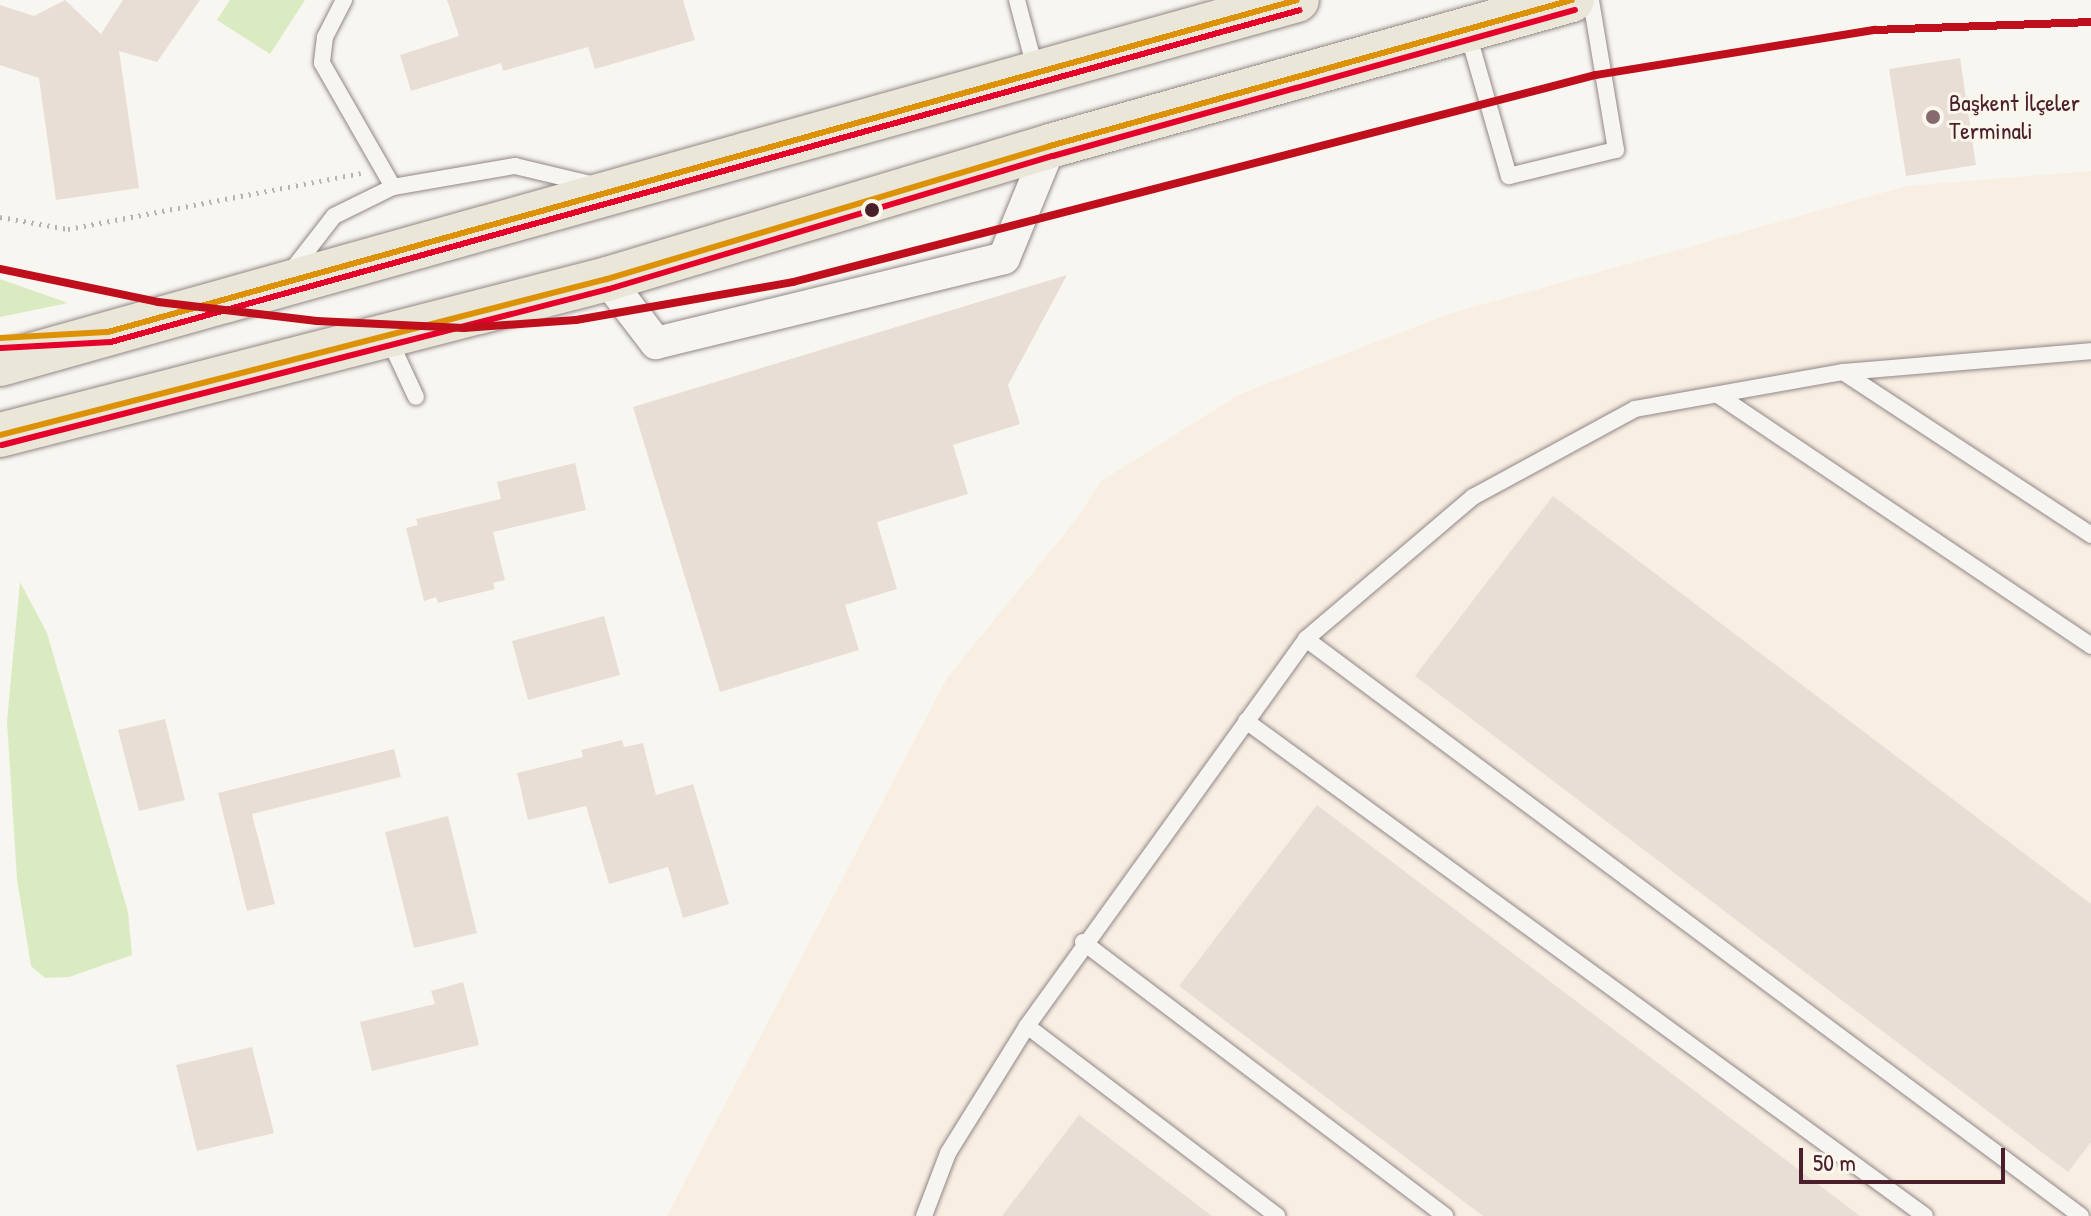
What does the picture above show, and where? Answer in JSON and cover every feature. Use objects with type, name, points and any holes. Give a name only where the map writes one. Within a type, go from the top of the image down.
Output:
[{"type":"highway","points":[[0,364],[1297,0]]},
{"type":"highway","points":[[0,435],[607,279],[1050,146],[1572,0]]},
{"type":"highway","points":[[0,338],[108,332]]},
{"type":"highway","points":[[0,465],[138,399]]},
{"type":"street","points":[[607,279],[656,343],[1004,258],[1050,146]]},
{"type":"lane","points":[[344,0],[325,37],[322,63],[393,187]]},
{"type":"lane","points":[[1017,0],[1036,74]]},
{"type":"lane","points":[[1466,29],[1509,176],[1616,150],[1591,0]]},
{"type":"lane","points":[[281,283],[334,216],[393,187],[515,166],[616,190]]},
{"type":"lane","points":[[388,335],[416,397]]},
{"type":"lane","points":[[924,1216],[948,1153],[1027,1026],[1083,942],[1306,639],[1473,497],[1635,409],[1843,372],[2091,351]]},
{"type":"lane","points":[[1843,372],[2091,535]]},
{"type":"lane","points":[[1718,395],[2091,646]]},
{"type":"lane","points":[[1306,639],[2081,1216]]},
{"type":"lane","points":[[1246,721],[1925,1216]]},
{"type":"lane","points":[[1083,942],[1445,1216]]},
{"type":"lane","points":[[1027,1026],[1277,1216]]},
{"type":"path","points":[[0,217],[68,229],[383,169]]},
{"type":"shaded area","points":[[2091,171],[2091,1216],[667,1216],[947,678],[1079,516],[1100,482],[1240,394],[1452,313],[1907,186]]},
{"type":"green space","points":[[230,0],[305,0],[270,54],[217,20]]},
{"type":"green space","points":[[0,279],[68,303],[0,317]]},
{"type":"green space","points":[[20,582],[47,633],[128,912],[132,955],[69,977],[45,978],[31,966],[17,879],[7,721]]},
{"type":"building","points":[[65,0],[101,34],[123,0],[200,0],[157,62],[119,51],[139,188],[56,200],[39,78],[0,65],[0,5],[34,16]]},
{"type":"building","points":[[447,0],[683,0],[695,40],[595,69],[588,47],[503,71],[501,63],[411,91],[400,55],[459,36]]},
{"type":"building","name":"Başkent İlçeler Terminali","points":[[1960,58],[1976,165],[1906,176],[1889,69]]},
{"type":"building","points":[[1067,275],[1008,385],[1020,424],[953,445],[968,494],[877,522],[897,589],[845,605],[859,650],[720,692],[633,407]]},
{"type":"building","points":[[575,463],[586,510],[493,532],[505,580],[493,583],[495,589],[438,603],[436,597],[424,601],[406,528],[418,525],[416,519],[501,499],[497,482]]},
{"type":"building","points":[[1553,496],[2091,904],[2091,1142],[2068,1172],[1415,676]]},
{"type":"building","points":[[604,616],[620,675],[528,700],[512,641]]},
{"type":"building","points":[[165,719],[185,800],[139,811],[118,730]]},
{"type":"building","points":[[622,740],[624,747],[643,743],[656,795],[693,784],[729,904],[683,918],[668,867],[609,884],[586,806],[528,820],[517,773],[583,757],[581,750]]},
{"type":"building","points":[[394,749],[401,777],[252,814],[275,904],[247,911],[218,793]]},
{"type":"building","points":[[1317,805],[1860,1216],[1483,1216],[1179,986]]},
{"type":"building","points":[[448,816],[477,933],[414,948],[385,832]]},
{"type":"building","points":[[463,982],[479,1045],[372,1071],[360,1022],[435,1004],[431,991]]},
{"type":"building","points":[[252,1047],[274,1133],[197,1151],[176,1065]]},
{"type":"building","points":[[1079,1115],[1212,1216],[1002,1216]]},
{"type":"transit line","points":[[0,338],[108,332],[1297,0]]},
{"type":"transit line","points":[[0,435],[607,279],[1050,146],[1572,0]]},
{"type":"transit line","points":[[1,348],[111,342],[1300,10]]},
{"type":"transit line","points":[[2,445],[609,289],[1053,156],[1575,10]]},
{"type":"transit line","points":[[0,269],[158,302],[317,321],[464,328],[576,320],[793,282],[1596,75],[1874,30],[2091,22]]},
{"type":"place","name":"Başkent İlçeler Terminali","points":[[1933,117]]}]
